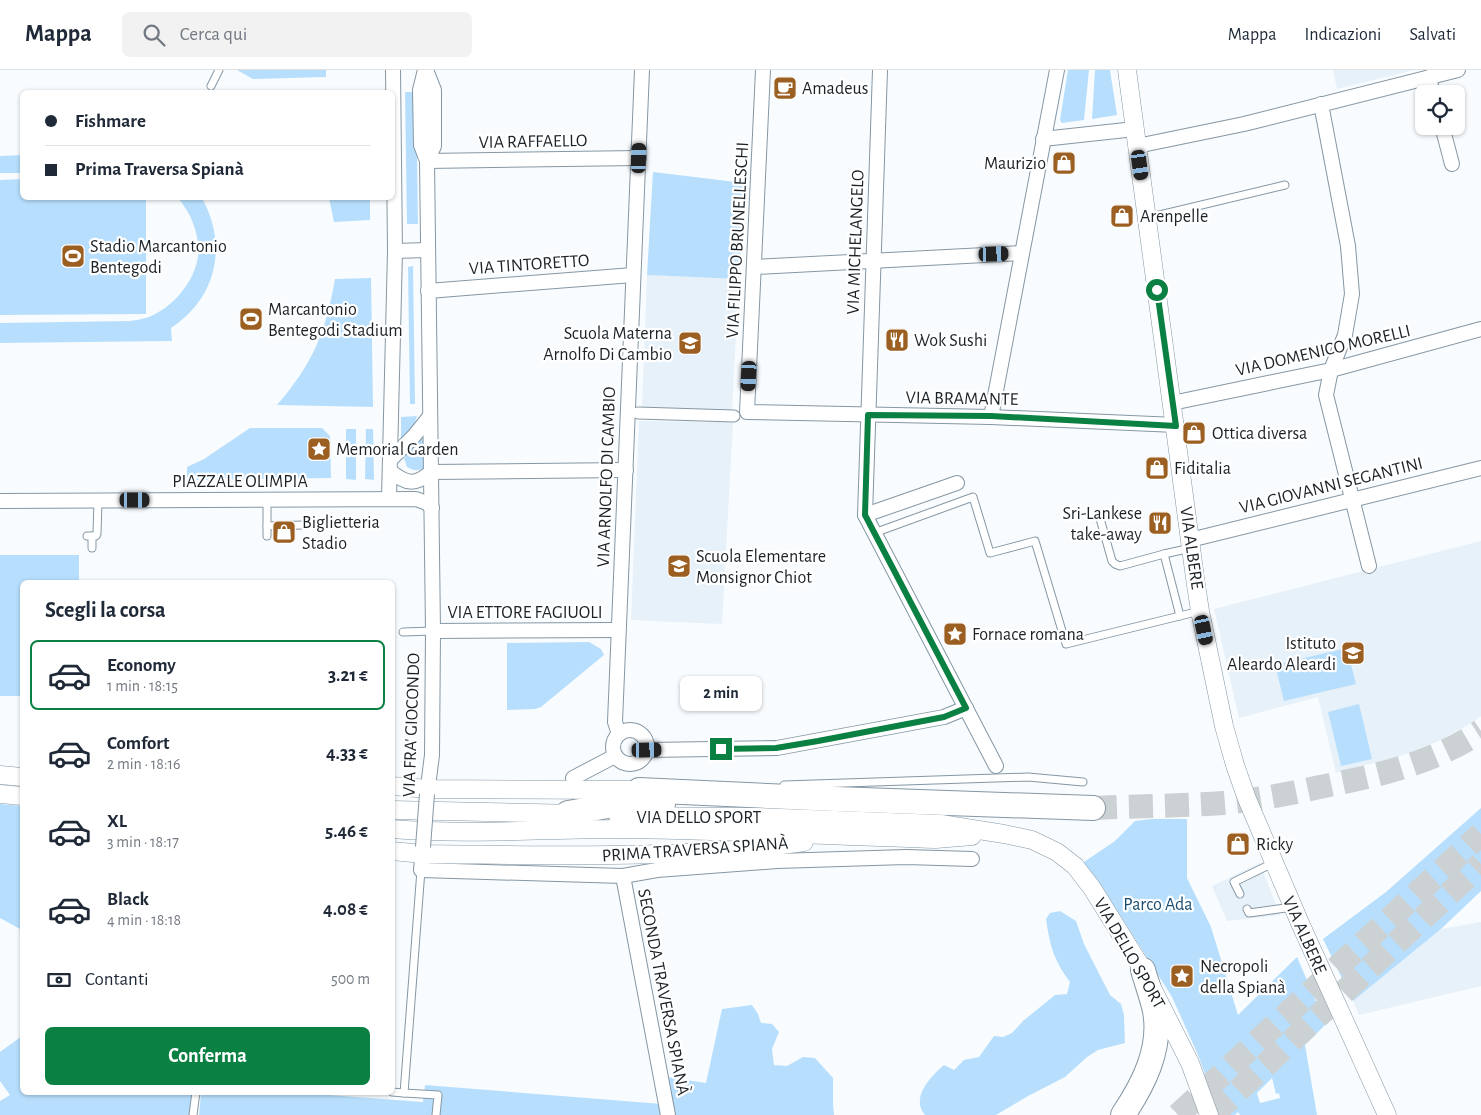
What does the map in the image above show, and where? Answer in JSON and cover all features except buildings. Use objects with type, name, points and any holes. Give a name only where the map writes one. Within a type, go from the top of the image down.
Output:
[{"type":"highway","points":[[639,790],[1094,808]]},
{"type":"highway","points":[[568,813],[614,805],[835,799]]},
{"type":"highway","points":[[1123,1115],[1148,1071],[1154,1050],[1155,1012],[1143,970]]},
{"type":"street","points":[[394,70],[394,90]]},
{"type":"street","name":"VIA FRA' GIOCONDO","points":[[422,857],[432,755],[433,631],[427,161],[434,146],[434,90],[425,70]]},
{"type":"street","name":"VIA ARNOLFO DI CAMBIO","points":[[619,734],[615,722],[618,630],[642,70]]},
{"type":"street","name":"VIA FILIPPO BRUNELLESCHI","points":[[741,414],[755,267],[763,70]]},
{"type":"street","name":"VIA MICHELANGELO","points":[[868,415],[880,70]]},
{"type":"street","points":[[991,416],[1057,70]]},
{"type":"street","name":"VIA ALBERE","points":[[1127,70],[1200,611],[1224,726],[1250,807],[1293,908],[1387,1115]]},
{"type":"street","points":[[1043,139],[1136,137],[1244,124],[1458,70]]},
{"type":"street","points":[[1429,77],[1431,85]]},
{"type":"street","points":[[1321,104],[1348,246],[1352,294],[1345,335],[1331,370],[1326,395],[1369,566]]},
{"type":"street","points":[[1444,135],[1452,164]]},
{"type":"street","name":"VIA RAFFAELLO","points":[[427,161],[639,158]]},
{"type":"street","points":[[395,200],[390,498],[416,498],[432,508]]},
{"type":"street","points":[[395,251],[428,250]]},
{"type":"street","points":[[755,267],[1022,253]]},
{"type":"street","name":"VIA TINTORETTO","points":[[428,291],[633,275]]},
{"type":"street","name":"VIA DOMENICO MORELLI","points":[[1172,403],[1331,370],[1481,329]]},
{"type":"street","points":[[638,413],[741,414]]},
{"type":"street","name":"VIA BRAMANTE","points":[[741,414],[991,416],[1176,426]]},
{"type":"street","points":[[868,415],[865,515],[996,766]]},
{"type":"street","points":[[390,465],[430,416]]},
{"type":"street","points":[[390,465],[400,479],[412,482],[422,479],[431,472],[626,470]]},
{"type":"street","name":"VIA GIOVANNI SEGANTINI","points":[[1191,544],[1352,500],[1481,468]]},
{"type":"street","points":[[865,515],[958,483]]},
{"type":"street","name":"PIAZZALE OLIMPIA","points":[[0,501],[390,498]]},
{"type":"street","name":"VIA ETTORE FAGIUOLI","points":[[433,631],[618,630]]},
{"type":"street","points":[[647,750],[776,748],[944,717],[966,708]]},
{"type":"street","points":[[624,731],[636,731],[644,738],[647,750],[642,759],[633,764],[623,763],[615,756],[613,751],[614,742],[619,734],[624,731]]},
{"type":"street","points":[[573,778],[615,756]]},
{"type":"street","points":[[395,786],[428,791],[639,790]]},
{"type":"street","name":"VIA DELLO SPORT","points":[[395,810],[568,813],[612,816],[754,817],[941,824],[1032,840],[1057,852],[1074,866],[1092,888],[1143,970],[1190,1063],[1209,1115]]},
{"type":"street","name":"VIA DELLO SPORT","points":[[395,829],[451,831],[630,830],[936,839],[1004,834]]},
{"type":"street","points":[[395,852],[422,857],[618,855],[765,848],[847,836]]},
{"type":"street","name":"PRIMA TRAVERSA SPIANÀ","points":[[422,857],[623,876],[657,870],[777,861],[906,857],[972,859]]},
{"type":"street","name":"SECONDA TRAVERSA SPIANÀ","points":[[623,876],[668,1115]]},
{"type":"lane","points":[[211,86],[219,70]]},
{"type":"lane","points":[[1147,218],[1285,185]]},
{"type":"lane","points":[[874,533],[973,497],[990,553],[1035,542],[1066,644],[1200,611]]},
{"type":"lane","points":[[267,500],[267,536]]},
{"type":"lane","points":[[92,548],[90,536],[96,536],[97,534],[98,501]]},
{"type":"lane","points":[[1099,515],[1112,561],[1120,566],[1164,554],[1191,544]]},
{"type":"lane","points":[[267,526],[303,525]]},
{"type":"lane","points":[[1164,554],[1180,616]]},
{"type":"lane","points":[[403,632],[433,631]]},
{"type":"lane","points":[[778,786],[1028,777],[1083,782]]},
{"type":"lane","points":[[639,790],[748,787]]},
{"type":"lane","name":"VIA FRA' GIOCONDO","points":[[404,1093],[422,857]]},
{"type":"lane","points":[[1240,894],[1234,882],[1274,863]]},
{"type":"lane","points":[[1247,909],[1249,913],[1293,908]]},
{"type":"lane","points":[[395,1092],[438,1095],[436,1115]]},
{"type":"lane","points":[[193,1115],[196,1095]]},
{"type":"shaded area","points":[[1333,70],[1414,70],[1337,89]]},
{"type":"shaded area","name":"Scuola Materna Arnolfo Di Cambio","points":[[647,275],[739,279],[732,410],[642,408]]},
{"type":"shaded area","name":"Scuola Elementare Monsignor Chiot","points":[[639,421],[733,422],[722,624],[631,620]]},
{"type":"shaded area","name":"Istituto Aleardo Aleardi","points":[[1481,541],[1481,716],[1475,721],[1439,741],[1404,755],[1336,773],[1318,697],[1239,718],[1214,609]]},
{"type":"shaded area","points":[[1260,863],[1280,915],[1227,921],[1212,886]]},
{"type":"shaded area","points":[[1481,922],[1481,986],[1359,1015],[1353,1001],[1441,929]]},
{"type":"green space","points":[[237,70],[326,70],[326,77],[253,79]]},
{"type":"green space","points":[[1068,70],[1089,70],[1084,120],[1062,123],[1060,120]]},
{"type":"green space","points":[[1095,70],[1110,70],[1117,115],[1092,119]]},
{"type":"green space","points":[[405,92],[416,92],[418,224],[407,224]]},
{"type":"green space","points":[[20,155],[20,173],[0,173],[0,156]]},
{"type":"green space","points":[[653,172],[744,183],[739,279],[647,275]]},
{"type":"green space","name":"Stadio Marcantonio Bentegodi","points":[[20,179],[20,200],[146,200],[146,314],[0,315],[0,180]]},
{"type":"green space","points":[[179,200],[203,200],[215,234],[216,252],[208,286],[199,302],[187,316],[171,328],[172,341],[0,343],[0,323],[130,321],[149,317],[169,305],[185,288],[196,266],[198,255],[198,243],[194,225]]},
{"type":"green space","points":[[329,200],[370,200],[370,220],[334,222]]},
{"type":"green space","points":[[413,266],[415,404],[410,404],[408,267]]},
{"type":"green space","points":[[371,278],[373,407],[277,405],[300,375],[316,346],[327,315],[335,279]]},
{"type":"green space","points":[[417,416],[413,428],[401,440],[401,417]]},
{"type":"green space","points":[[250,428],[322,428],[330,436],[331,478],[187,480],[187,467],[204,459]]},
{"type":"green space","points":[[346,429],[356,429],[356,480],[346,479]]},
{"type":"green space","points":[[366,429],[373,429],[374,480],[365,479]]},
{"type":"green space","points":[[424,433],[425,468],[418,470],[407,467],[404,458]]},
{"type":"green space","points":[[0,555],[79,555],[79,580],[20,580],[20,696],[0,696]]},
{"type":"green space","points":[[589,642],[601,649],[604,655],[541,707],[507,710],[507,643]]},
{"type":"green space","points":[[1347,648],[1356,684],[1284,701],[1275,665]]},
{"type":"green space","points":[[1359,704],[1372,759],[1341,766],[1328,712]]},
{"type":"green space","points":[[0,804],[20,806],[20,929],[0,918]]},
{"type":"green space","points":[[1481,808],[1481,891],[1441,929],[1353,1001],[1323,939],[1386,892]]},
{"type":"green space","name":"Parco Ada","points":[[1187,819],[1187,878],[1211,927],[1238,1015],[1297,957],[1326,1024],[1305,1045],[1317,1115],[1240,1115],[1238,1112],[1235,1115],[1220,1115],[1198,1055],[1172,997],[1106,893],[1084,862],[1115,841],[1135,821]],"holes":[[[1272,1078],[1276,1094],[1279,1093],[1280,1098],[1260,1103],[1257,1093]]]},
{"type":"green space","points":[[1060,911],[1076,921],[1084,944],[1110,995],[1121,1004],[1124,1015],[1125,1043],[1098,1050],[1087,1057],[1065,1077],[996,1115],[925,1115],[921,1108],[921,1095],[928,1081],[944,1065],[954,1070],[964,1060],[979,1057],[994,1036],[1003,1037],[1012,1033],[1023,1021],[1055,995],[1067,994],[1070,982],[1060,967],[1054,953],[1046,919],[1050,913]]},
{"type":"green space","points":[[752,1005],[761,1023],[772,1024],[779,1032],[772,1049],[774,1065],[787,1066],[803,1057],[815,1058],[833,1078],[834,1115],[676,1115],[667,1077],[706,1083],[722,1009]]},
{"type":"green space","points":[[20,1037],[20,1095],[194,1095],[191,1115],[0,1115],[0,1101],[10,1095],[0,1081],[0,1052]]},
{"type":"green space","points":[[425,1085],[662,1104],[663,1115],[199,1115],[201,1095],[329,1095],[423,1102]]},
{"type":"tunnel","points":[[1093,808],[1223,803],[1296,792],[1395,770],[1448,750],[1481,731]]},
{"type":"tunnel","points":[[1178,1115],[1481,834]]},
{"type":"tunnel","points":[[1212,1115],[1481,864]]},
{"type":"place","name":"Amadeus","points":[[785,88]]},
{"type":"place","name":"Maurizio","points":[[1064,163]]},
{"type":"place","name":"Arenpelle","points":[[1122,216]]},
{"type":"place","name":"Stadio Marcantonio Bentegodi","points":[[73,256]]},
{"type":"place","name":"Marcantonio Bentegodi Stadium","points":[[251,319]]},
{"type":"place","name":"Wok Sushi","points":[[897,340]]},
{"type":"place","name":"Scuola Materna Arnolfo Di Cambio","points":[[690,343]]},
{"type":"place","name":"Ottica diversa","points":[[1194,433]]},
{"type":"place","name":"Memorial Garden","points":[[319,449]]},
{"type":"place","name":"Fiditalia","points":[[1157,468]]},
{"type":"place","name":"Sri-Lankese take-away","points":[[1160,523]]},
{"type":"place","name":"Biglietteria Stadio","points":[[284,532]]},
{"type":"place","name":"Scuola Elementare Monsignor Chiot","points":[[679,566]]},
{"type":"place","name":"Fornace romana","points":[[955,634]]},
{"type":"place","name":"Istituto Aleardo Aleardi","points":[[1353,653]]},
{"type":"place","name":"Ricky","points":[[1238,844]]},
{"type":"place","name":"Necropoli della Spianà","points":[[1182,976]]},
{"type":"route","points":[[721,749],[776,748],[818,741],[944,717],[966,708],[865,515],[868,415],[991,416],[1176,426],[1157,290]]}]
